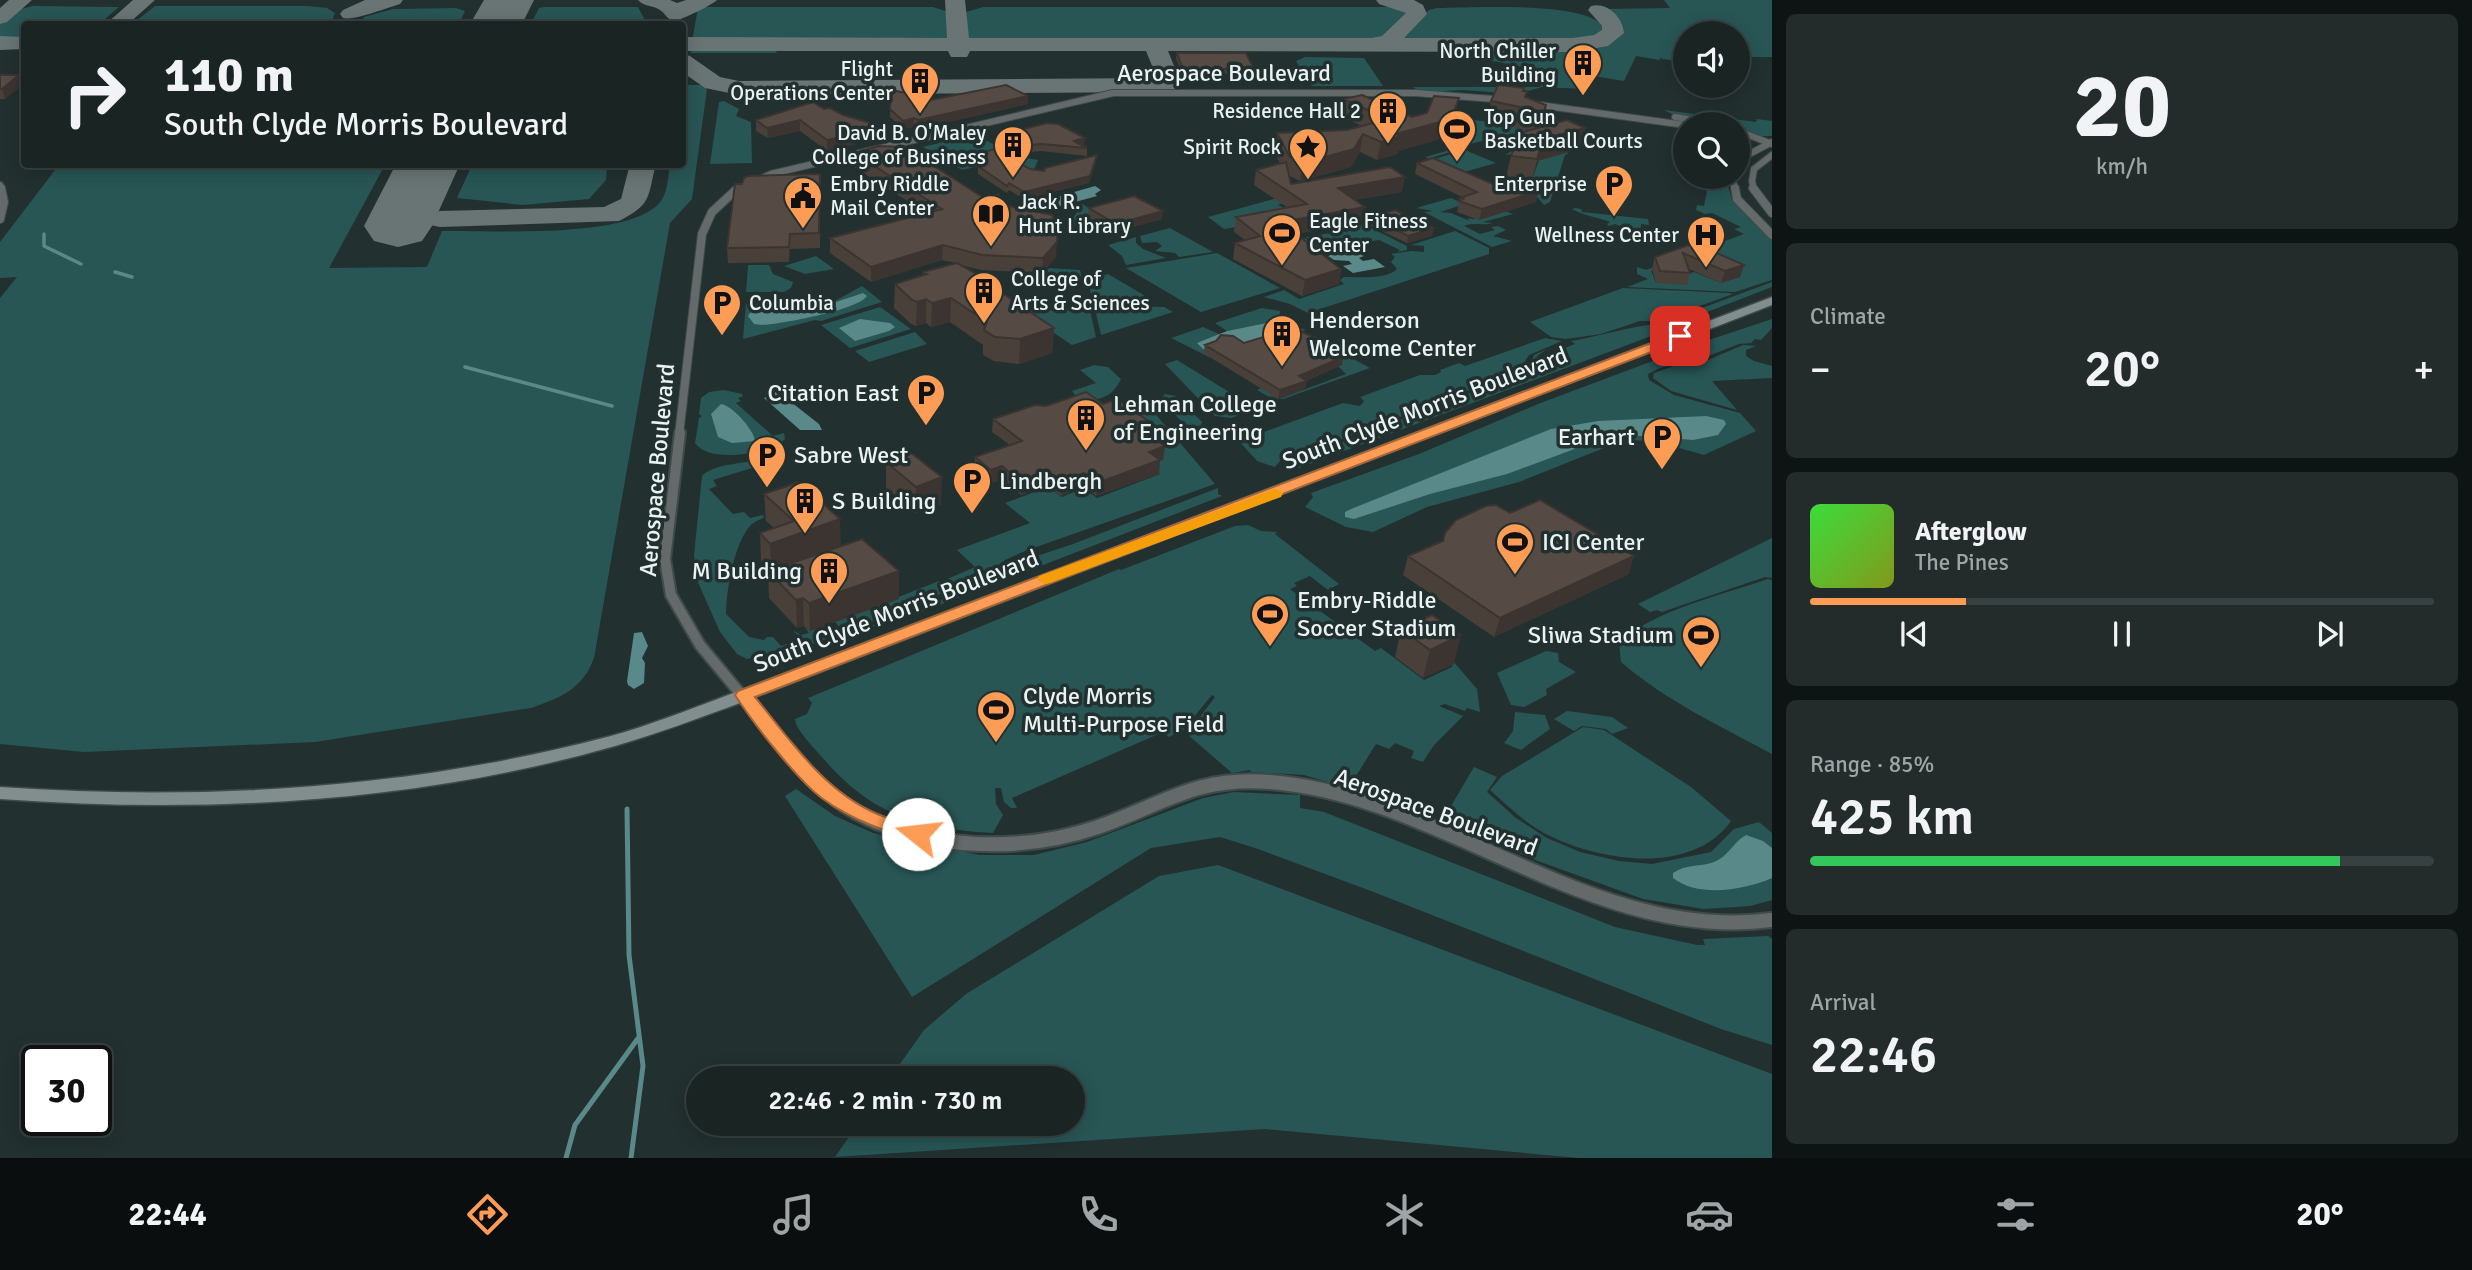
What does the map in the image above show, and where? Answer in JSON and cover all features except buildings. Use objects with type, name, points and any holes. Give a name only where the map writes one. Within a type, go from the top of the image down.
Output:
[{"type":"main road","name":"South Clyde Morris Boulevard","points":[[0,793],[66,799],[209,800],[337,791],[553,755],[652,728],[1772,301]]},
{"type":"street","name":"Aerospace Boulevard","points":[[1512,98],[1416,93],[1113,93],[771,174],[732,191],[706,222],[702,233],[665,575],[678,612],[807,773],[829,794],[870,818],[918,834],[964,842],[1031,843],[1089,830],[1192,789],[1225,783],[1271,783],[1298,786],[1366,804],[1644,912],[1685,920],[1726,923],[1772,920]]},
{"type":"street","points":[[1525,100],[1673,119]]},
{"type":"street","points":[[1568,106],[1673,123]]},
{"type":"street","points":[[1750,138],[1770,144]]},
{"type":"street","points":[[1750,154],[1770,144]]},
{"type":"street","points":[[1772,155],[1754,169],[1751,184],[1759,200],[1772,213]]},
{"type":"street","points":[[0,185],[4,202],[0,219]]},
{"type":"street","points":[[1735,189],[1737,199],[1772,235]]},
{"type":"shaded area","points":[[1664,0],[1772,0],[1772,57],[1750,57],[1750,21],[1673,21],[1673,60],[1662,57],[1659,60],[1636,56],[1624,81],[1588,75],[1585,89],[1542,87],[1518,94],[1462,90],[1428,92],[1413,87],[1541,87],[1528,68],[1488,60],[1489,47],[1560,50],[1598,45],[1623,32],[1622,23],[1604,9],[1670,8]]},
{"type":"shaded area","points":[[33,6],[119,7],[103,21],[21,21],[21,41],[0,41],[0,23],[17,10]]},
{"type":"shaded area","points":[[155,6],[307,6],[327,8],[335,13],[332,21],[136,21]]},
{"type":"shaded area","points":[[638,7],[645,21],[532,21],[539,8]]},
{"type":"shaded area","points":[[933,7],[949,12],[951,36],[946,40],[933,42],[692,41],[698,8]]},
{"type":"shaded area","points":[[983,7],[1391,7],[1409,14],[1382,39],[1373,42],[981,42],[968,39],[963,13]]},
{"type":"shaded area","points":[[456,8],[465,11],[460,21],[362,21],[364,17],[393,9]]},
{"type":"shaded area","points":[[1429,10],[1555,10],[1578,13],[1595,20],[1603,29],[1596,36],[1577,40],[1401,40]]},
{"type":"shaded area","points":[[695,47],[765,47],[777,53],[690,53]]},
{"type":"shaded area","points":[[1305,57],[1364,58],[1383,86],[1312,86],[1296,61]]},
{"type":"shaded area","points":[[686,85],[702,85],[707,89],[692,199],[670,223],[594,658],[577,685],[561,696],[531,708],[315,742],[84,752],[0,744],[0,298],[17,277],[0,278],[0,242],[55,170],[383,168],[329,268],[427,267],[442,231],[559,230],[621,222],[645,213],[661,201],[669,168],[686,168]]},
{"type":"shaded area","points":[[724,101],[739,109],[736,116],[751,122],[752,163],[710,164],[719,102]]},
{"type":"shaded area","points":[[1461,115],[1467,116],[1467,119],[1517,126],[1562,145],[1505,155],[1515,149],[1514,140],[1491,139],[1466,145],[1451,138]]},
{"type":"shaded area","points":[[1757,119],[1772,121],[1772,136],[1750,133],[1750,121],[1756,122]]},
{"type":"shaded area","points":[[975,134],[1014,156],[1038,160],[1032,175],[980,166],[962,170],[923,147]]},
{"type":"shaded area","points":[[1463,148],[1431,158],[1465,150],[1496,163],[1464,172],[1425,157]]},
{"type":"shaded area","points":[[1569,153],[1565,155],[1550,202],[1544,205],[1525,183],[1536,184],[1538,178],[1533,177],[1539,160]]},
{"type":"shaded area","points":[[471,168],[607,168],[606,180],[589,199],[523,205],[457,198]]},
{"type":"shaded area","points":[[1095,186],[1101,190],[1095,194],[1097,196],[1042,211],[1035,206],[1039,202]]},
{"type":"shaded area","points":[[1707,189],[1729,189],[1732,199],[1772,239],[1772,280],[1735,292],[1627,287],[1648,279],[1637,274],[1637,267],[1646,270],[1660,265],[1653,261],[1655,260],[1666,265],[1651,270],[1656,283],[1694,272],[1721,283],[1692,253],[1744,234],[1734,229],[1741,227],[1712,213],[1705,214],[1696,210],[1697,205],[1704,206]]},
{"type":"shaded area","points":[[1277,198],[1283,203],[1278,205],[1301,216],[1224,229],[1208,217]]},
{"type":"shaded area","points":[[1451,198],[1465,204],[1440,212],[1451,213],[1470,221],[1467,218],[1473,219],[1503,210],[1513,214],[1483,222],[1493,223],[1464,226],[1480,234],[1495,230],[1491,227],[1498,226],[1506,230],[1493,236],[1512,241],[1492,247],[1424,212],[1433,211],[1416,208]]},
{"type":"shaded area","points":[[1082,204],[1097,212],[1112,229],[1111,234],[1096,228],[1069,225]]},
{"type":"shaded area","points":[[1572,209],[1581,209],[1582,212],[1648,219],[1649,225],[1641,224],[1640,232],[1647,234],[1658,246],[1650,243],[1653,241],[1615,224],[1609,226],[1607,224],[1610,222]]},
{"type":"shaded area","points":[[1368,223],[1369,227],[1407,246],[1407,250],[1397,252],[1400,250],[1379,240],[1319,251],[1255,247],[1304,238],[1310,241],[1306,237],[1343,231],[1348,233],[1345,230]]},
{"type":"shaded area","points":[[1170,228],[1213,252],[1179,257],[1175,253],[1155,251],[1162,246],[1157,242],[1142,243],[1140,236]]},
{"type":"shaded area","points":[[1455,231],[1489,248],[1489,254],[1308,313],[1290,304],[1264,297],[1284,290],[1299,299],[1344,284],[1340,280],[1344,277],[1372,277],[1392,273],[1397,269],[1391,262],[1395,257],[1391,254],[1424,252],[1424,246],[1411,245]]},
{"type":"shaded area","points":[[1136,237],[1136,243],[1143,249],[1166,258],[1126,265],[1122,256],[1108,245]]},
{"type":"shaded area","points":[[1356,249],[1364,256],[1359,258],[1363,261],[1374,259],[1385,267],[1353,273],[1343,266],[1352,264],[1349,261],[1334,260],[1328,256],[1335,253],[1333,251]]},
{"type":"shaded area","points":[[1217,253],[1280,288],[1201,312],[1126,268]]},
{"type":"shaded area","points":[[816,256],[834,269],[805,274],[784,266]]},
{"type":"shaded area","points":[[748,265],[769,265],[773,274],[793,282],[791,288],[784,292],[746,292]]},
{"type":"shaded area","points":[[1049,268],[1080,270],[1082,278],[1046,289],[1036,277]]},
{"type":"shaded area","points":[[1108,274],[1147,297],[1124,304],[1093,304],[1088,280]]},
{"type":"shaded area","points":[[1772,282],[1772,287],[1676,324],[1678,326],[1296,469],[1286,463],[1288,458],[1312,454],[1521,373],[1530,365],[1534,355],[1547,349],[1537,356],[1540,358],[1575,344],[1571,341],[1659,324]]},
{"type":"shaded area","points":[[862,286],[882,302],[821,321],[815,320],[743,339],[746,304],[835,301]]},
{"type":"shaded area","points":[[1623,288],[1733,294],[1657,321],[1640,321],[1601,334],[1566,339],[1551,337],[1530,322]]},
{"type":"shaded area","points":[[863,293],[867,296],[861,301],[835,311],[801,319],[762,325],[754,324],[748,316],[754,308],[764,306],[830,304]]},
{"type":"shaded area","points":[[1017,301],[1052,311],[1089,306],[1096,337],[1072,345],[1009,303]]},
{"type":"shaded area","points":[[1094,305],[1164,307],[1173,312],[1101,335]]},
{"type":"shaded area","points":[[880,307],[911,329],[850,348],[821,325]]},
{"type":"shaded area","points":[[1262,308],[1280,311],[1279,319],[1306,330],[1297,332],[1276,321],[1227,331],[1215,323]]},
{"type":"shaded area","points":[[860,319],[890,323],[895,327],[855,341],[839,328]]},
{"type":"shaded area","points":[[1772,319],[1772,328],[1761,340],[1755,339],[1751,343],[1739,344],[1648,374],[1649,380],[1674,395],[1740,413],[1756,431],[1704,455],[1655,441],[1624,440],[1519,482],[1427,507],[1373,532],[1346,527],[1305,507],[1313,497],[1311,493],[1419,454],[1538,404]]},
{"type":"shaded area","points":[[1276,321],[1297,333],[1206,352],[1197,343],[1227,331]]},
{"type":"shaded area","points":[[1203,327],[1219,334],[1206,352],[1211,358],[1171,338]]},
{"type":"shaded area","points":[[915,332],[927,344],[869,362],[855,351]]},
{"type":"shaded area","points":[[1545,338],[1562,341],[1529,355],[1519,371],[1312,451],[1283,457],[1275,467],[1257,461],[1239,441],[1343,403],[1360,406],[1364,401],[1360,397],[1420,375],[1435,375],[1441,372],[1440,370],[1459,363],[1465,366]]},
{"type":"shaded area","points":[[1743,345],[1756,346],[1746,350],[1746,356],[1772,366],[1772,378],[1712,381],[1737,410],[1671,391],[1653,378],[1654,373],[1679,364],[1708,360]]},
{"type":"shaded area","points":[[1346,355],[1370,368],[1283,399],[1280,399],[1346,374],[1338,366]]},
{"type":"shaded area","points":[[1177,360],[1259,408],[1231,418],[1215,416],[1165,364]]},
{"type":"shaded area","points":[[1094,365],[1108,367],[1121,379],[1113,391],[1104,397],[1079,400],[1072,391],[1096,383],[1080,370]]},
{"type":"shaded area","points":[[1261,388],[1278,399],[1271,398],[1257,390]]},
{"type":"shaded area","points":[[724,390],[742,394],[743,396],[738,398],[741,401],[736,403],[773,436],[784,433],[785,439],[766,449],[739,454],[725,455],[702,449],[695,443],[699,418],[702,416],[699,414],[701,398],[709,392]]},
{"type":"shaded area","points":[[777,391],[819,424],[822,430],[800,430],[764,398]]},
{"type":"shaded area","points":[[1165,394],[1176,396],[1202,422],[1201,426],[1186,426],[1160,399]]},
{"type":"shaded area","points":[[1146,403],[1215,484],[1025,551],[1005,560],[983,578],[954,589],[945,580],[975,567],[957,550],[1030,523],[1005,503],[1048,487],[1062,497],[1083,488],[1097,498],[1160,474],[1150,465],[1164,459],[1151,450],[1164,444],[1117,411],[1122,404]]},
{"type":"shaded area","points":[[721,404],[742,419],[755,441],[732,443],[718,437],[711,414]]},
{"type":"shaded area","points":[[1706,416],[1724,420],[1726,424],[1718,435],[1693,440],[1615,434],[1507,474],[1430,494],[1354,519],[1345,517],[1345,512],[1351,509],[1551,429],[1598,421]]},
{"type":"shaded area","points":[[776,457],[783,465],[775,461],[713,480],[717,486],[709,489],[733,514],[744,512],[750,518],[762,515],[765,517],[751,525],[744,534],[735,556],[727,593],[726,614],[749,637],[764,640],[773,637],[781,646],[801,639],[793,630],[801,635],[809,633],[804,626],[810,631],[830,624],[839,632],[859,626],[811,645],[747,659],[737,654],[720,632],[696,578],[694,555],[702,476],[726,465]]},
{"type":"shaded area","points":[[1218,488],[1218,494],[1222,496],[898,621],[866,628],[985,583],[1001,568],[1073,544]]},
{"type":"shaded area","points":[[1248,525],[1261,531],[1277,532],[1275,534],[1339,584],[1328,590],[1310,576],[1294,583],[1297,586],[1290,589],[1375,651],[1381,648],[1424,680],[1452,667],[1453,661],[1477,689],[1480,712],[1467,708],[1465,711],[1445,704],[1439,706],[1463,716],[1434,745],[1423,762],[1411,758],[1414,751],[1395,743],[1389,749],[1376,744],[1351,784],[1365,789],[1362,792],[1304,775],[1250,770],[1232,773],[1187,734],[1215,697],[1212,695],[1183,730],[1169,737],[1163,732],[1012,798],[1017,808],[1011,808],[1004,802],[1001,788],[995,788],[996,804],[1003,815],[993,833],[942,828],[898,815],[878,805],[840,777],[796,724],[795,719],[807,714],[812,703],[808,698],[1119,569],[1235,526]]},
{"type":"shaded area","points":[[1772,538],[1772,578],[1765,577],[1662,612],[1650,612],[1638,604]]},
{"type":"shaded area","name":"Sliwa Stadium","points":[[1768,579],[1772,580],[1772,754],[1694,712],[1638,676],[1621,662],[1619,642],[1670,612]]},
{"type":"shaded area","points":[[939,581],[948,591],[863,625],[858,621],[840,628],[835,622]]},
{"type":"shaded area","points":[[642,632],[648,646],[642,658],[645,663],[644,683],[634,689],[627,681],[634,633]]},
{"type":"shaded area","points":[[1546,651],[1558,653],[1559,662],[1576,672],[1546,689],[1547,695],[1524,707],[1511,705],[1497,673]]},
{"type":"shaded area","points":[[1567,711],[1612,717],[1628,728],[1612,734],[1606,729],[1582,726],[1574,731],[1554,719]]},
{"type":"shaded area","points":[[1515,712],[1545,715],[1550,729],[1521,750],[1504,743],[1513,731]]},
{"type":"shaded area","points":[[1583,727],[1604,730],[1691,787],[1731,821],[1714,838],[1694,850],[1646,859],[1621,857],[1571,845],[1542,832],[1490,790],[1502,776]]},
{"type":"shaded area","points":[[1474,767],[1497,777],[1487,792],[1516,818],[1547,838],[1580,852],[1619,861],[1652,864],[1711,852],[1734,829],[1759,822],[1772,833],[1772,900],[1750,906],[1704,909],[1643,899],[1538,861],[1465,830],[1455,819],[1451,806]]},
{"type":"shaded area","points":[[796,789],[835,816],[873,833],[979,855],[1034,855],[1087,842],[1203,798],[1234,792],[1300,795],[1300,808],[1324,812],[1615,927],[1697,945],[1705,945],[1703,939],[1768,936],[1772,939],[1772,1045],[1721,1029],[1371,891],[1220,837],[1151,848],[912,997],[785,796]]},
{"type":"shaded area","points":[[1746,835],[1763,841],[1772,848],[1772,878],[1735,889],[1708,890],[1683,884],[1673,878],[1673,873],[1682,868],[1717,861]]},
{"type":"shaded area","points":[[1218,865],[1772,1074],[1772,1158],[1579,1158],[1265,1129],[835,1157],[850,1136],[1085,1136],[1085,1066],[898,1066],[924,1030],[966,994],[1159,876]]},
{"type":"waterway","points":[[44,234],[44,246],[81,264]]},
{"type":"waterway","points":[[115,272],[132,277]]},
{"type":"waterway","points":[[465,367],[612,406]]},
{"type":"waterway","points":[[627,809],[629,955],[643,1066],[631,1158]]},
{"type":"waterway","points":[[566,1158],[575,1125],[639,1037]]},
{"type":"taxiway","points":[[0,18],[22,0]]},
{"type":"taxiway","points":[[120,21],[145,0]]},
{"type":"taxiway","points":[[350,14],[366,6],[393,0]]},
{"type":"taxiway","points":[[648,0],[668,6],[675,15],[685,7],[707,0]]},
{"type":"taxiway","points":[[955,0],[958,44]]},
{"type":"taxiway","points":[[1372,45],[1389,41],[1417,14],[1416,9],[1406,4],[1386,0]]},
{"type":"taxiway","points":[[1372,45],[1573,45],[1600,41],[1613,33],[1613,24],[1598,10]]},
{"type":"taxiway","points":[[0,43],[21,43]]},
{"type":"taxiway","points":[[686,44],[958,44]]},
{"type":"taxiway","points":[[958,44],[1372,45]]},
{"type":"taxiway","points":[[958,44],[959,52]]},
{"type":"taxiway","points":[[686,64],[713,83],[739,88],[1169,85],[1155,46]]},
{"type":"taxiway","points":[[440,219],[609,215],[633,203],[642,168]]},
{"type":"runway","points":[[498,21],[509,0]]},
{"type":"runway","points":[[398,226],[426,168]]},
{"type":"slow traffic","points":[[1045,580],[1275,493]]},
{"type":"place","name":"North Chiller Building","points":[[1583,97]]},
{"type":"place","name":"Flight Operations Center","points":[[920,115]]},
{"type":"place","name":"Residence Hall 2","points":[[1388,145]]},
{"type":"place","name":"Top Gun Basketball Courts","points":[[1457,163]]},
{"type":"place","name":"David B. O'Maley College of Business","points":[[1013,179]]},
{"type":"place","name":"Spirit Rock","points":[[1308,181]]},
{"type":"place","name":"Enterprise","points":[[1614,218]]},
{"type":"place","name":"Embry Riddle Mail Center","points":[[803,230]]},
{"type":"place","name":"Jack R. Hunt Library","points":[[991,248]]},
{"type":"place","name":"Eagle Fitness Center","points":[[1282,267]]},
{"type":"place","name":"Wellness Center","points":[[1706,269]]},
{"type":"place","name":"College of Arts & Sciences","points":[[984,325]]},
{"type":"place","name":"Columbia","points":[[722,337]]},
{"type":"place","name":"Henderson Welcome Center","points":[[1282,368]]},
{"type":"place","name":"Citation East","points":[[926,427]]},
{"type":"place","name":"Lehman College of Engineering","points":[[1086,452]]},
{"type":"place","name":"Earhart","points":[[1662,471]]},
{"type":"place","name":"Sabre West","points":[[767,489]]},
{"type":"place","name":"Lindbergh","points":[[972,515]]},
{"type":"place","name":"S Building","points":[[805,535]]},
{"type":"place","name":"ICI Center","points":[[1515,576]]},
{"type":"place","name":"M Building","points":[[829,605]]},
{"type":"place","name":"Embry-Riddle Soccer Stadium","points":[[1270,648]]},
{"type":"place","name":"Sliwa Stadium","points":[[1701,669]]},
{"type":"place","name":"Clyde Morris Multi-Purpose Field","points":[[996,744]]},
{"type":"route","points":[[918,834],[870,818],[829,794],[807,773],[744,695],[1680,336]]}]
